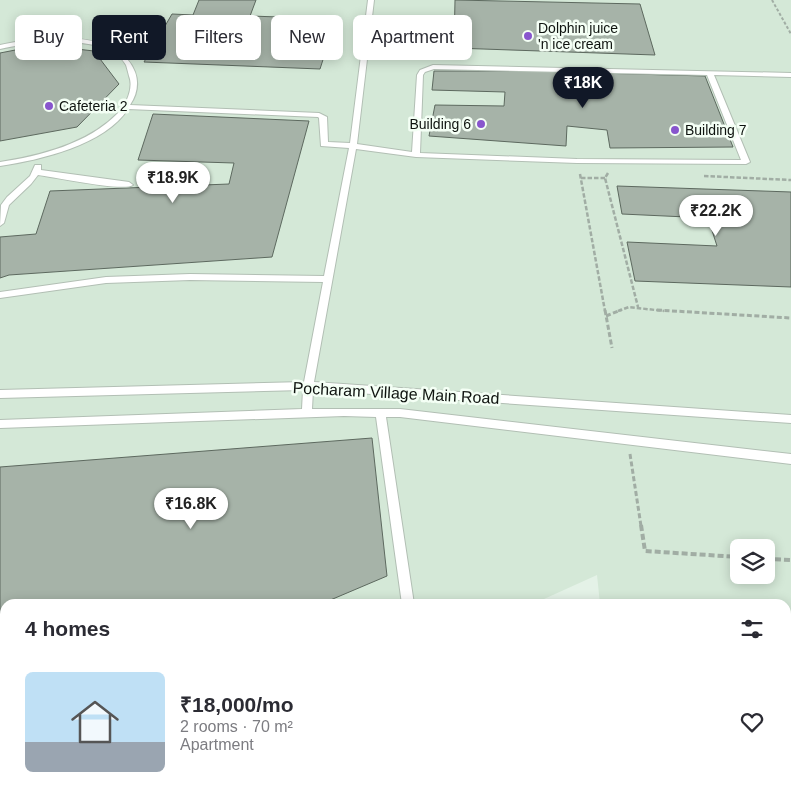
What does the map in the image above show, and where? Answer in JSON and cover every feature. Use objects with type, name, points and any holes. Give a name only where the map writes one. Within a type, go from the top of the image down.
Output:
[{"type":"lane","points":[[307,413],[308,386],[353,146],[371,0]]},
{"type":"lane","points":[[0,47],[22,42],[52,39],[80,41],[104,47],[122,58],[132,72],[134,89],[125,107],[112,122],[92,135],[59,151],[41,157],[0,164]]},
{"type":"lane","points":[[416,155],[420,75],[422,71],[433,67],[791,75]]},
{"type":"lane","points":[[125,107],[319,115],[323,117],[324,144],[416,155],[577,161],[746,162],[709,72]]},
{"type":"lane","points":[[0,223],[5,204],[37,172],[41,157]]},
{"type":"lane","points":[[37,172],[129,185]]},
{"type":"lane","points":[[0,196],[5,204]]},
{"type":"lane","points":[[0,295],[106,280],[190,277],[328,279]]},
{"type":"lane","name":"Pocharam Village Main Road","points":[[0,394],[308,386],[642,407],[791,419]]},
{"type":"lane","name":"Pocharam Village Main Road","points":[[0,424],[307,413],[400,413],[791,459]]},
{"type":"lane","points":[[381,413],[382,431],[407,599]]},
{"type":"path","points":[[772,0],[791,34]]},
{"type":"path","points":[[784,22],[791,22]]},
{"type":"path","points":[[577,161],[612,348]]},
{"type":"path","points":[[611,172],[606,175],[606,178],[638,307]]},
{"type":"path","points":[[696,176],[791,180]]},
{"type":"path","points":[[580,178],[606,178]]},
{"type":"path","points":[[606,316],[629,307],[638,307],[668,312],[791,318]]},
{"type":"path","points":[[629,451],[645,551],[730,556]]},
{"type":"path","points":[[775,559],[791,560]]},
{"type":"shaded area","points":[[0,0],[791,0],[791,599],[599,599],[597,575],[544,599],[0,599]]},
{"type":"building","points":[[199,0],[256,0],[250,15],[193,15]]},
{"type":"building","points":[[455,0],[640,4],[655,55],[472,49],[472,15],[455,15]]},
{"type":"building","points":[[172,14],[193,15],[176,15],[176,60],[261,60],[261,16],[271,17],[271,60],[323,60],[320,69],[144,62],[145,60],[166,60],[166,24]]},
{"type":"building","name":"Cafeteria 2","points":[[15,50],[15,60],[82,60],[82,50],[92,51],[92,60],[101,60],[119,84],[77,127],[0,141],[0,53]]},
{"type":"building","points":[[434,71],[560,71],[560,81],[597,83],[597,73],[705,76],[733,147],[610,148],[607,130],[567,126],[566,146],[429,136],[435,105],[504,106],[505,92],[432,90]]},
{"type":"building","points":[[153,114],[309,121],[272,257],[9,275],[0,278],[0,237],[36,234],[50,191],[229,184],[234,163],[138,160]]},
{"type":"building","points":[[617,186],[791,192],[791,287],[635,281],[627,242],[717,246],[708,218],[622,214]]},
{"type":"building","points":[[372,438],[387,576],[333,599],[0,599],[0,467]]},
{"type":"place","name":"Dolphin juice 'n ice cream","points":[[528,36]]},
{"type":"place","name":"Cafeteria 2","points":[[49,106]]},
{"type":"place","name":"Building 6","points":[[481,124]]},
{"type":"place","name":"Building 7","points":[[675,130]]}]
